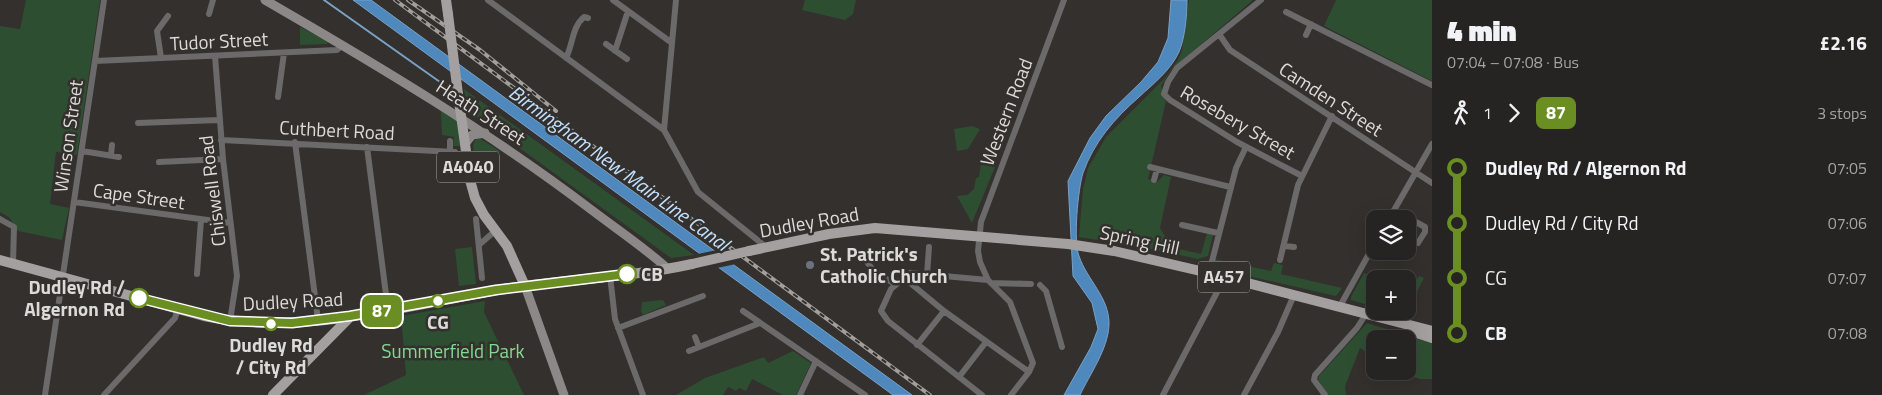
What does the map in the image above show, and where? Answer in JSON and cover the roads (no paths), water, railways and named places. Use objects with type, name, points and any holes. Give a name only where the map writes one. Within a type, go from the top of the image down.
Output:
[{"type":"main road","name":"Heath Street","points":[[264,0],[343,45],[461,117],[561,186],[668,269]]},
{"type":"main road","name":"A4040","points":[[446,0],[470,180],[475,198],[495,231],[507,246],[525,286]]},
{"type":"main road","points":[[465,144],[472,135],[485,133]]},
{"type":"main road","name":"Dudley Road","points":[[0,260],[178,309],[230,321],[271,324],[322,320],[525,286],[668,269],[766,247],[875,228],[1082,246]]},
{"type":"main road","name":"Spring Hill","points":[[1082,246],[1209,273],[1366,314]]},
{"type":"main road","points":[[525,286],[564,395]]},
{"type":"main road","points":[[273,395],[350,316]]},
{"type":"main road","points":[[322,320],[328,332],[324,342]]},
{"type":"main road","name":"Spring Hill","points":[[1379,320],[1432,338]]},
{"type":"main road","name":"Spring Hill","points":[[1389,320],[1432,331]]},
{"type":"street","name":"Winson Street","points":[[45,395],[104,0]]},
{"type":"street","points":[[488,0],[664,130],[698,192],[766,247]]},
{"type":"street","points":[[613,0],[672,42]]},
{"type":"street","points":[[664,130],[676,0]]},
{"type":"street","name":"Western Road","points":[[978,236],[981,222],[1064,0]]},
{"type":"street","points":[[1219,34],[1261,0]]},
{"type":"street","points":[[201,6],[211,3],[209,14]]},
{"type":"street","points":[[615,51],[628,11]]},
{"type":"street","points":[[1286,12],[1432,85]]},
{"type":"street","points":[[160,58],[157,31],[168,16]]},
{"type":"street","points":[[566,58],[573,45],[578,23],[584,17],[588,18]]},
{"type":"street","points":[[1306,35],[1311,24]]},
{"type":"street","name":"Rosebery Street","points":[[1219,34],[1177,68],[1164,91],[1166,97],[1246,147],[1302,176]]},
{"type":"street","name":"Camden Street","points":[[1219,34],[1230,50],[1432,182]]},
{"type":"street","points":[[606,44],[627,59]]},
{"type":"street","name":"Tudor Street","points":[[94,61],[337,50],[343,45]]},
{"type":"street","points":[[278,97],[284,52]]},
{"type":"street","name":"Chiswell Road","points":[[215,56],[219,120],[237,282],[230,321]]},
{"type":"street","points":[[271,86],[280,88]]},
{"type":"street","points":[[1280,260],[1302,176],[1332,116]]},
{"type":"street","points":[[138,123],[219,120]]},
{"type":"street","name":"Cuthbert Road","points":[[221,140],[295,142],[453,152],[450,141]]},
{"type":"street","points":[[295,142],[322,320]]},
{"type":"street","points":[[111,155],[112,145]]},
{"type":"street","points":[[1394,210],[1432,145]]},
{"type":"street","points":[[367,146],[388,310]]},
{"type":"street","points":[[1209,273],[1230,188],[1236,168],[1246,147]]},
{"type":"street","points":[[82,151],[119,157]]},
{"type":"street","points":[[159,162],[223,159]]},
{"type":"street","points":[[1150,167],[1230,188]]},
{"type":"street","points":[[1154,180],[1157,169]]},
{"type":"street","name":"Cape Street","points":[[74,202],[230,223]]},
{"type":"street","points":[[0,219],[14,227],[13,263]]},
{"type":"street","points":[[476,219],[482,278]]},
{"type":"street","points":[[197,274],[201,220]]},
{"type":"street","points":[[1416,222],[1425,227],[1425,232],[1418,243]]},
{"type":"street","points":[[1182,225],[1218,234]]},
{"type":"street","points":[[480,244],[495,231]]},
{"type":"street","points":[[978,236],[980,262],[990,281],[1010,302],[1033,364],[1011,395]]},
{"type":"street","points":[[1284,246],[1294,247]]},
{"type":"street","points":[[927,275],[929,247]]},
{"type":"street","points":[[865,256],[866,262],[871,268],[897,282],[909,282],[944,311],[1029,372]]},
{"type":"street","points":[[1340,306],[1366,259]]},
{"type":"street","points":[[982,395],[888,321],[881,311],[897,282],[910,273],[1031,284]]},
{"type":"street","points":[[610,276],[615,318],[643,395]]},
{"type":"street","points":[[1163,395],[1225,278]]},
{"type":"street","points":[[1040,284],[1046,291],[1062,347]]},
{"type":"street","points":[[1244,395],[1278,332],[1294,295]]},
{"type":"street","points":[[618,328],[703,296]]},
{"type":"street","points":[[114,395],[106,392],[175,318],[178,309]]},
{"type":"street","points":[[743,311],[865,395]]},
{"type":"street","points":[[918,345],[944,311]]},
{"type":"street","points":[[1326,395],[1314,380],[1315,376],[1359,326],[1366,314]]},
{"type":"street","points":[[690,351],[760,323]]},
{"type":"street","points":[[695,337],[699,347]]},
{"type":"street","points":[[959,377],[986,342]]},
{"type":"street","points":[[800,395],[816,361]]},
{"type":"water","points":[[353,0],[371,0],[912,395],[893,395]]},
{"type":"water","points":[[1171,0],[1187,0],[1183,40],[1179,52],[1166,71],[1121,114],[1106,132],[1093,151],[1083,173],[1077,215],[1077,249],[1083,265],[1106,306],[1109,325],[1102,352],[1080,395],[1064,395],[1091,347],[1098,329],[1092,303],[1073,276],[1068,181],[1090,138],[1106,116],[1141,82],[1158,62],[1168,38]]},
{"type":"waterway","points":[[324,0],[440,82]]},
{"type":"railway","points":[[395,0],[930,395]]},
{"type":"railway","points":[[408,0],[480,50],[556,111]]},
{"type":"place","name":"St. Patrick's Catholic Church","points":[[810,265]]},
{"type":"place","name":"CB","points":[[627,274]]},
{"type":"place","name":"Dudley Rd / Algernon Rd","points":[[139,298]]},
{"type":"place","name":"CG","points":[[438,301]]},
{"type":"place","name":"Dudley Rd / City Rd","points":[[271,324]]},
{"type":"water label","name":"Birmingham New Main Line Canal","points":[[619,168]]},
{"type":"park label","name":"Summerfield Park","points":[[453,351]]}]
